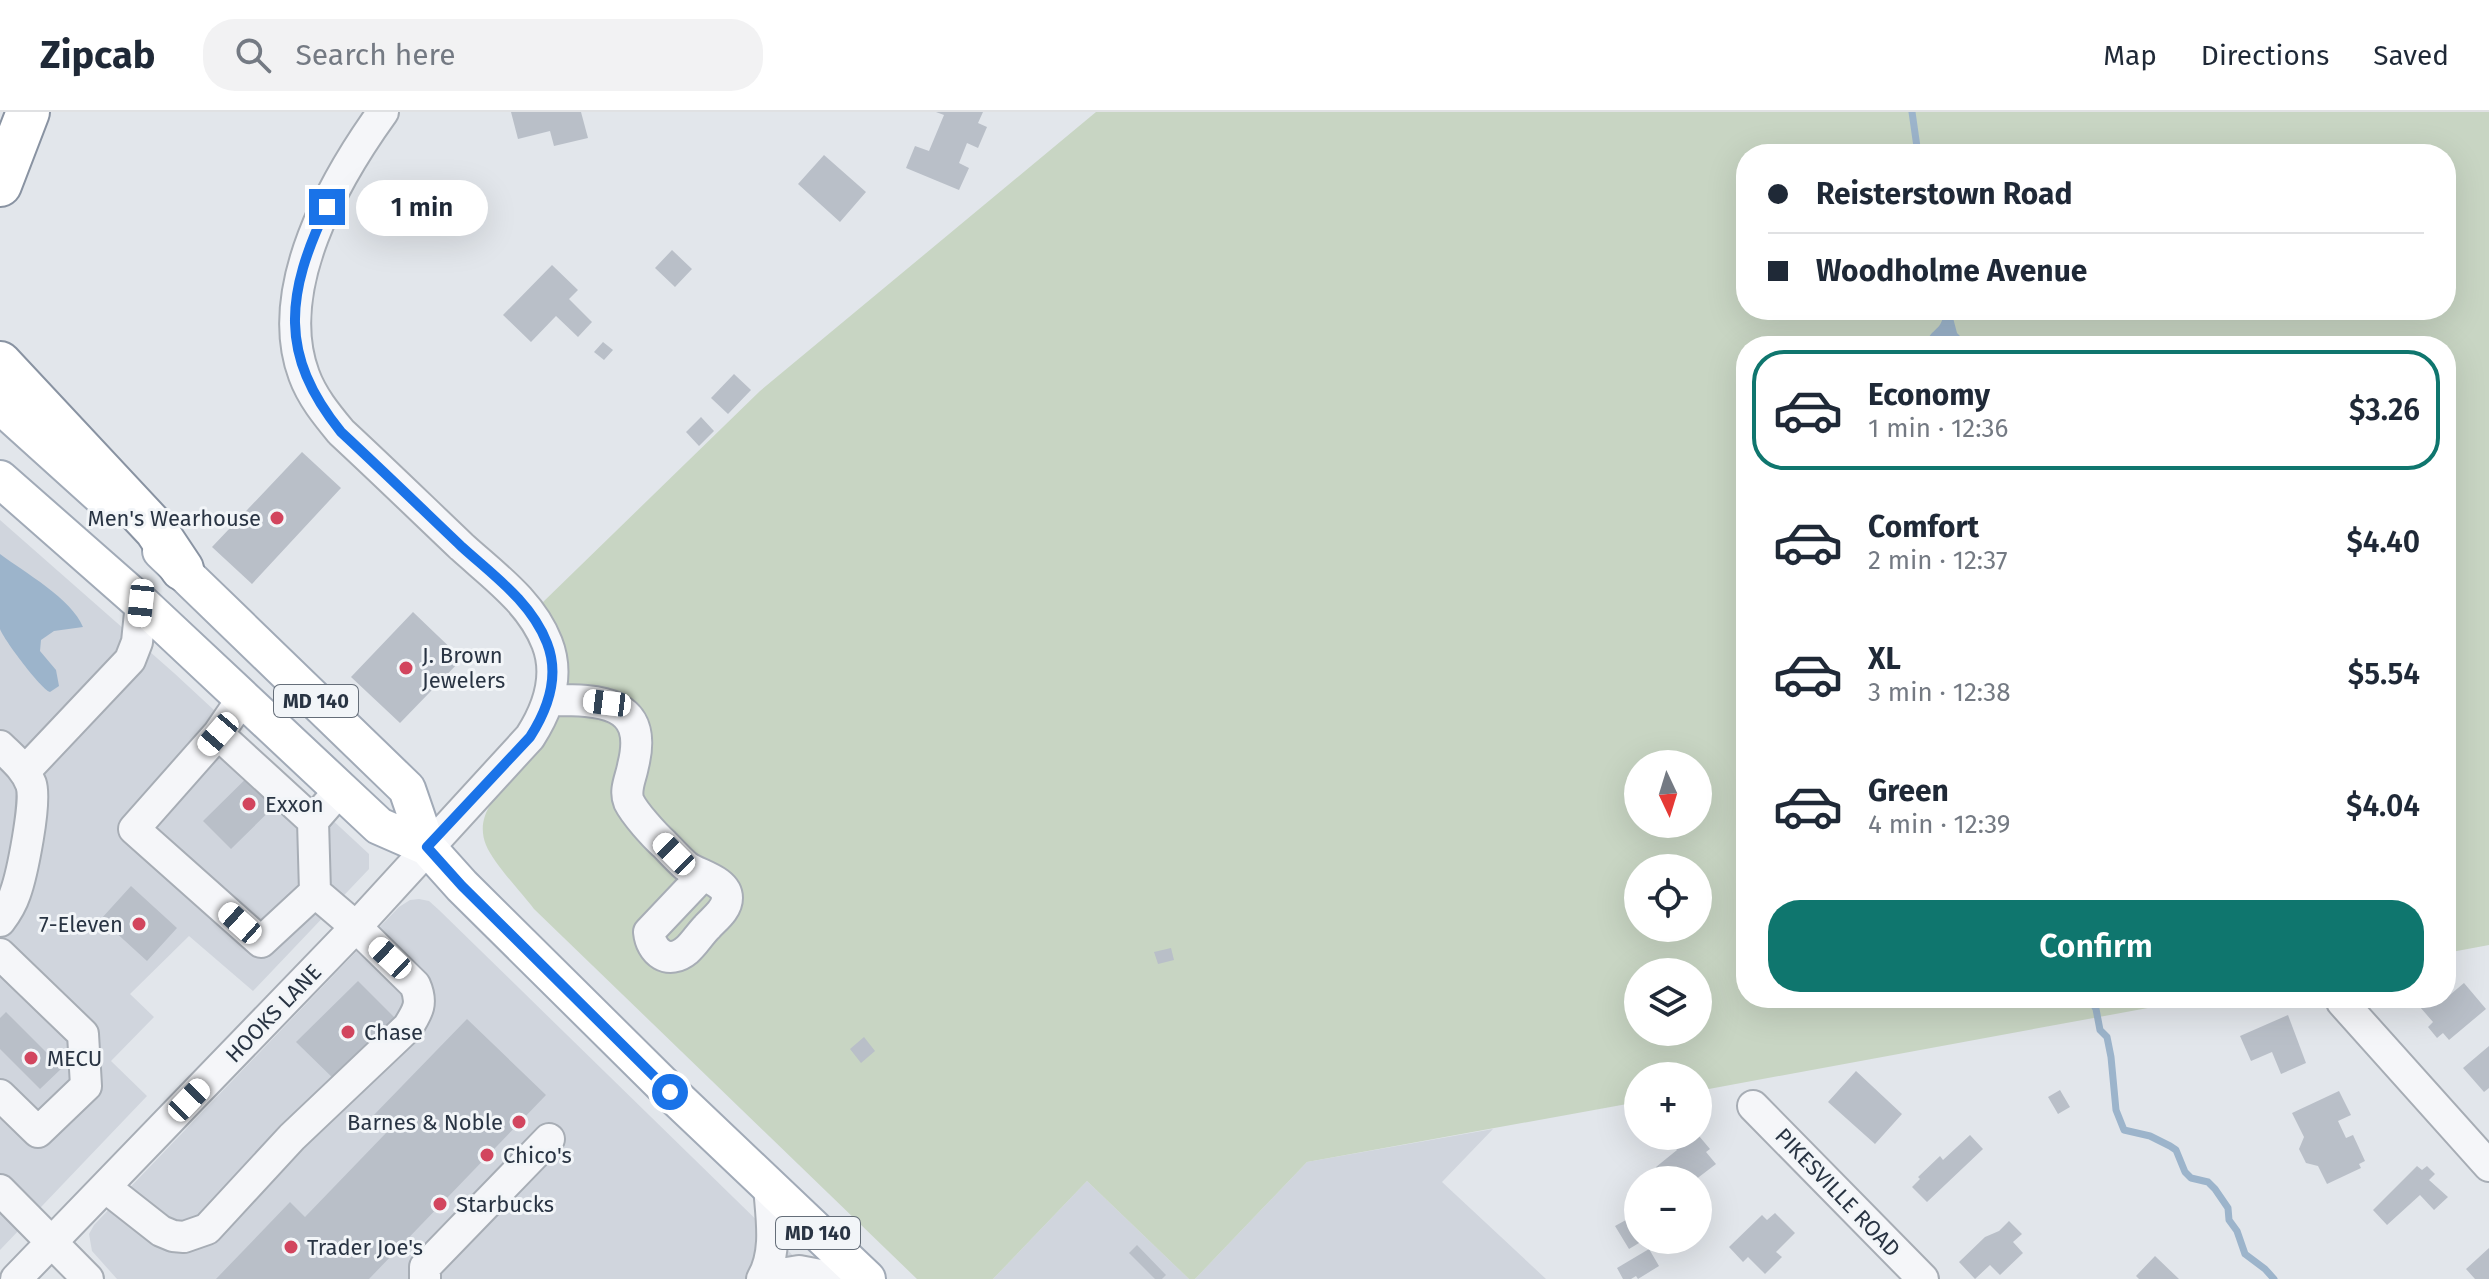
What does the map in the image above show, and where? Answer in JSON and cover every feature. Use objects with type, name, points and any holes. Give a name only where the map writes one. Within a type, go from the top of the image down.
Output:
[{"type":"highway","points":[[0,185],[28,112]]},
{"type":"highway","points":[[0,363],[156,530],[182,569]]},
{"type":"main road","name":"MD 140","points":[[0,405],[182,569],[407,789],[427,847],[462,886],[867,1279]]},
{"type":"main road","name":"MD 140","points":[[0,479],[141,603],[379,826],[427,847]]},
{"type":"street","points":[[383,112],[339,183],[303,267],[295,325],[305,376],[321,408],[341,432],[526,606],[548,645],[551,672],[549,700],[607,703],[620,710],[630,721],[637,752],[627,789],[629,801],[660,840],[689,868],[703,875],[725,888],[728,897],[725,907],[686,951],[675,956],[664,956],[650,943],[649,932],[703,875]]},
{"type":"street","points":[[25,771],[130,660],[137,642],[141,603]]},
{"type":"street","points":[[242,699],[218,734],[134,829],[261,942],[315,892]]},
{"type":"street","name":"HOOKS LANE","points":[[16,1279],[356,927],[530,737],[543,717],[549,700]]},
{"type":"street","points":[[218,734],[313,821]]},
{"type":"street","points":[[0,746],[25,771],[33,787],[33,805],[15,895],[0,921]]},
{"type":"street","points":[[105,1187],[161,1231],[173,1236],[194,1235],[207,1229],[292,1137],[408,1027],[420,1008],[415,985],[315,892],[313,821],[340,790]]},
{"type":"street","points":[[0,954],[83,1034],[86,1086],[38,1132],[0,1095]]},
{"type":"street","points":[[2347,1008],[2489,1166]]},
{"type":"street","name":"PIKESVILLE ROAD","points":[[1753,1106],[1923,1279]]},
{"type":"street","points":[[425,1279],[425,1267],[549,1139]]},
{"type":"street","points":[[769,1186],[771,1248],[763,1278],[799,1271],[841,1279]]},
{"type":"street","points":[[0,1190],[88,1279]]},
{"type":"shaded area","points":[[0,520],[174,673],[369,854],[369,869],[253,991],[189,936],[130,994],[154,1017],[111,1061],[147,1096],[0,1250]]},
{"type":"shaded area","points":[[410,900],[429,901],[439,910],[817,1279],[117,1279],[92,1251],[89,1234],[94,1225],[399,907]]},
{"type":"shaded area","points":[[1493,1129],[1442,1182],[1546,1279],[1195,1279],[1307,1162]]},
{"type":"shaded area","points":[[1087,1181],[1189,1279],[993,1279]]},
{"type":"green space","points":[[1096,112],[2489,112],[2489,945],[2456,951],[2456,336],[1736,336],[1736,1008],[2148,1008],[1712,1088],[1712,1062],[1624,1062],[1624,1105],[1307,1162],[1195,1279],[1189,1279],[1087,1181],[993,1279],[917,1279],[534,909],[495,861],[486,845],[483,830],[485,816],[501,790],[544,745],[561,705],[542,603],[760,391]]},
{"type":"water","points":[[1954,320],[1960,336],[1930,336],[1941,322]]},
{"type":"water","points":[[0,554],[58,596],[83,627],[54,631],[41,640],[40,651],[56,670],[59,686],[50,692],[23,664],[0,629]]},
{"type":"building","points":[[511,112],[581,112],[588,138],[554,146],[550,131],[518,139]]},
{"type":"building","points":[[936,112],[983,112],[978,123],[987,127],[978,148],[967,143],[959,163],[969,168],[959,190],[906,168],[915,146],[929,151],[944,115]]},
{"type":"building","points":[[824,155],[866,192],[840,222],[798,184]]},
{"type":"building","points":[[672,250],[692,269],[675,287],[655,268]]},
{"type":"building","points":[[552,265],[578,290],[569,299],[592,322],[578,337],[556,316],[531,342],[503,315]]},
{"type":"building","points":[[603,342],[613,350],[604,360],[594,352]]},
{"type":"building","points":[[734,374],[751,390],[728,414],[711,398]]},
{"type":"building","points":[[701,417],[714,431],[699,446],[686,432]]},
{"type":"building","name":"Men's Wearhouse","points":[[302,452],[341,488],[252,584],[212,547]]},
{"type":"building","name":"J. Brown Jewelers","points":[[413,612],[462,659],[400,723],[351,677]]},
{"type":"building","name":"Exxon","points":[[267,758],[295,786],[231,849],[203,821]]},
{"type":"building","name":"7-Eleven","points":[[131,886],[177,928],[147,961],[101,919]]},
{"type":"building","points":[[1171,948],[1174,960],[1158,964],[1154,952]]},
{"type":"building","name":"Chase","points":[[358,981],[399,1022],[339,1084],[296,1042]]},
{"type":"building","points":[[2464,983],[2486,1009],[2449,1040],[2443,1033],[2437,1038],[2428,1027],[2433,1022],[2421,1008],[2456,1008],[2456,990]]},
{"type":"building","name":"MECU","points":[[6,1012],[62,1068],[40,1089],[0,1049],[0,1018]]},
{"type":"building","points":[[2288,1015],[2306,1063],[2281,1074],[2272,1052],[2251,1061],[2240,1036]]},
{"type":"building","points":[[467,1019],[546,1095],[369,1279],[216,1279],[290,1202],[305,1217],[386,1133],[370,1119]]},
{"type":"building","points":[[864,1037],[875,1051],[861,1063],[850,1049]]},
{"type":"building","points":[[2489,1046],[2489,1088],[2484,1092],[2463,1068]]},
{"type":"building","points":[[1856,1071],[1902,1114],[1875,1144],[1828,1102]]},
{"type":"building","points":[[2060,1090],[2070,1107],[2058,1114],[2048,1097]]},
{"type":"building","points":[[2339,1091],[2351,1115],[2338,1121],[2346,1138],[2353,1135],[2365,1161],[2359,1164],[2361,1168],[2327,1184],[2318,1166],[2306,1163],[2299,1149],[2304,1137],[2292,1113]]},
{"type":"building","points":[[1970,1135],[1983,1149],[1927,1202],[1912,1187],[1920,1179],[1918,1177],[1940,1156],[1943,1160]]},
{"type":"building","points":[[1677,1150],[1709,1150],[1706,1152],[1716,1164],[1712,1167],[1657,1166]]},
{"type":"building","points":[[2417,1166],[2422,1170],[2427,1166],[2435,1174],[2429,1180],[2448,1197],[2434,1210],[2420,1195],[2387,1225],[2373,1210]]},
{"type":"building","points":[[1775,1213],[1795,1233],[1776,1252],[1782,1257],[1765,1274],[1748,1257],[1743,1262],[1729,1247],[1762,1215],[1767,1220]]},
{"type":"building","points":[[1624,1221],[1624,1241],[1615,1226]]},
{"type":"building","points":[[2009,1221],[2022,1234],[2013,1242],[2023,1253],[2000,1275],[1990,1265],[1975,1279],[1959,1262],[1985,1237],[1999,1231]]},
{"type":"building","points":[[1137,1245],[1166,1275],[1162,1279],[1155,1279],[1129,1253]]},
{"type":"building","points":[[2489,1248],[2489,1279],[2475,1279],[2466,1269]]},
{"type":"building","points":[[1641,1254],[1652,1254],[1659,1266],[1638,1279],[1636,1276],[1623,1279],[1617,1268]]},
{"type":"building","points":[[2155,1256],[2179,1279],[2139,1279],[2136,1276]]},
{"type":"waterway","points":[[1912,112],[1917,144]]},
{"type":"waterway","points":[[2095,1008],[2100,1030],[2107,1037],[2116,1110],[2124,1130],[2150,1136],[2176,1150],[2185,1172],[2191,1178],[2208,1182],[2228,1208],[2229,1220],[2237,1231],[2245,1254],[2274,1279]]},
{"type":"place","name":"Men's Wearhouse","points":[[277,518]]},
{"type":"place","name":"J. Brown Jewelers","points":[[406,668]]},
{"type":"place","name":"Exxon","points":[[249,804]]},
{"type":"place","name":"7-Eleven","points":[[139,924]]},
{"type":"place","name":"Chase","points":[[348,1032]]},
{"type":"place","name":"MECU","points":[[31,1058]]},
{"type":"place","name":"Barnes & Noble","points":[[519,1122]]},
{"type":"place","name":"Chico's","points":[[487,1155]]},
{"type":"place","name":"Starbucks","points":[[440,1204]]},
{"type":"place","name":"Trader Joe's","points":[[291,1247]]},
{"type":"route","points":[[327,207],[303,267],[295,325],[305,376],[321,408],[341,432],[526,606],[548,645],[551,687],[543,717],[530,737],[427,847],[462,886],[670,1092]]}]
